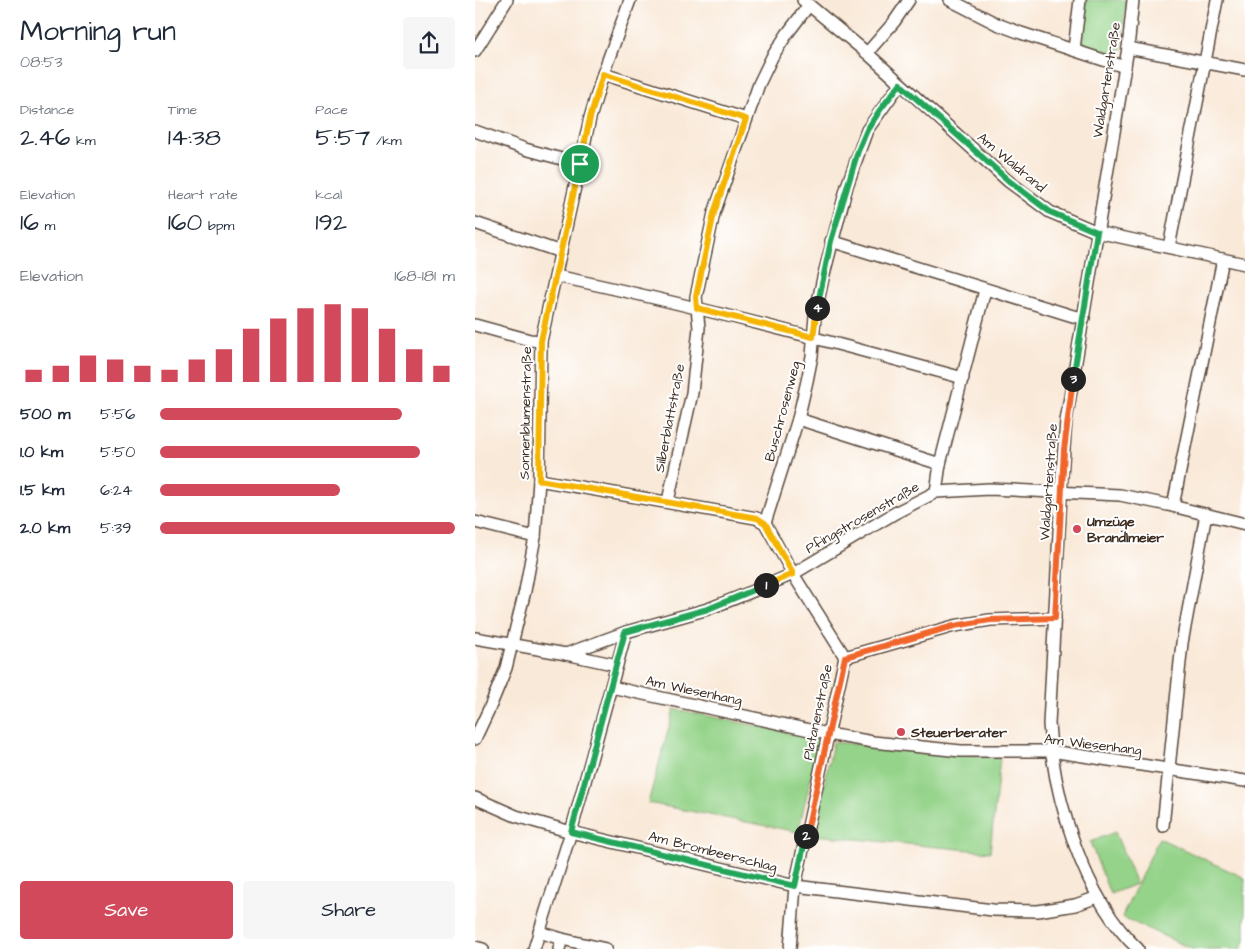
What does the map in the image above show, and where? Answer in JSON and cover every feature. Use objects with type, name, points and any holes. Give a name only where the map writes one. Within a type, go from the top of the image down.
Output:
[{"type":"street","points":[[475,51],[507,0]]},
{"type":"street","name":"Sonnenblumenstraße","points":[[475,739],[506,668],[525,591],[535,536],[539,480],[541,341],[590,118],[603,74],[630,0]]},
{"type":"street","points":[[867,53],[894,22],[909,0]]},
{"type":"street","points":[[950,0],[1013,30],[1125,67]]},
{"type":"street","points":[[1074,49],[1080,0]]},
{"type":"street","name":"Waldgartenstraße","points":[[1133,0],[1125,67],[1066,421],[1049,724],[1051,751],[1069,829],[1098,897],[1117,926],[1139,949]]},
{"type":"street","points":[[1169,247],[1217,0]]},
{"type":"street","name":"Am Waldrand","points":[[806,2],[867,53],[1009,181],[1050,212],[1097,232],[1245,264]]},
{"type":"street","name":"Silberblattstraße","points":[[668,501],[692,393],[699,328],[696,297],[714,213],[759,84],[772,57],[806,2]]},
{"type":"street","points":[[1128,48],[1245,70]]},
{"type":"street","points":[[603,74],[746,119]]},
{"type":"street","name":"Buschrosenweg","points":[[765,523],[798,419],[812,356],[815,316],[831,241],[847,186],[867,130],[900,84]]},
{"type":"street","points":[[475,131],[580,164]]},
{"type":"street","points":[[475,223],[561,252]]},
{"type":"street","points":[[831,241],[985,290],[1084,318]]},
{"type":"street","points":[[1173,506],[1223,259]]},
{"type":"street","points":[[556,276],[813,337],[963,378]]},
{"type":"street","points":[[936,492],[940,464],[985,290]]},
{"type":"street","points":[[475,325],[530,340],[541,341]]},
{"type":"street","points":[[798,419],[940,464]]},
{"type":"street","points":[[539,480],[668,501],[757,518],[765,523]]},
{"type":"street","name":"Pfingstrosenstraße","points":[[566,654],[625,632],[708,609],[793,574],[895,513],[936,492],[989,490],[1120,495],[1245,524]]},
{"type":"street","points":[[1163,826],[1182,643],[1206,514]]},
{"type":"street","points":[[475,522],[535,536]]},
{"type":"street","name":"Platanenstraße","points":[[765,523],[793,574],[845,657],[795,886],[791,949]]},
{"type":"street","points":[[845,657],[954,626],[990,620],[1055,618]]},
{"type":"street","points":[[534,949],[571,832],[625,632]]},
{"type":"street","points":[[475,638],[617,665]]},
{"type":"street","name":"Am Wiesenhang","points":[[611,688],[828,734],[915,747],[961,751],[1051,751],[1245,780]]},
{"type":"street","name":"Am Brombeerschlag","points":[[475,798],[516,816],[571,832],[795,886],[1002,910],[1038,911],[1075,904],[1098,897]]},
{"type":"street","points":[[539,932],[561,944],[606,949]]},
{"type":"street","points":[[475,947],[483,949]]},
{"type":"green space","points":[[1086,0],[1126,0],[1120,59],[1081,47]]},
{"type":"green space","points":[[674,709],[820,739],[798,832],[648,803]]},
{"type":"green space","points":[[833,742],[1000,758],[990,852],[814,835]]},
{"type":"green space","points":[[1115,832],[1136,884],[1110,894],[1090,842]]},
{"type":"green space","points":[[1159,838],[1245,878],[1245,941],[1241,949],[1192,949],[1122,917]]},
{"type":"place","name":"Umzüge Brandlmeier","points":[[1077,529]]},
{"type":"place","name":"Steuerberater","points":[[901,732]]},
{"type":"route","points":[[603,74],[746,119],[714,213],[696,297],[697,308],[813,337],[815,316],[831,241],[858,151],[867,130],[900,84],[1009,181],[1050,212],[1097,232],[1066,421],[1055,618],[990,620],[954,626],[845,657],[795,886],[571,832],[625,632],[708,609],[793,574],[765,523],[757,518],[539,480],[541,341],[580,164],[590,118],[603,74]]}]
